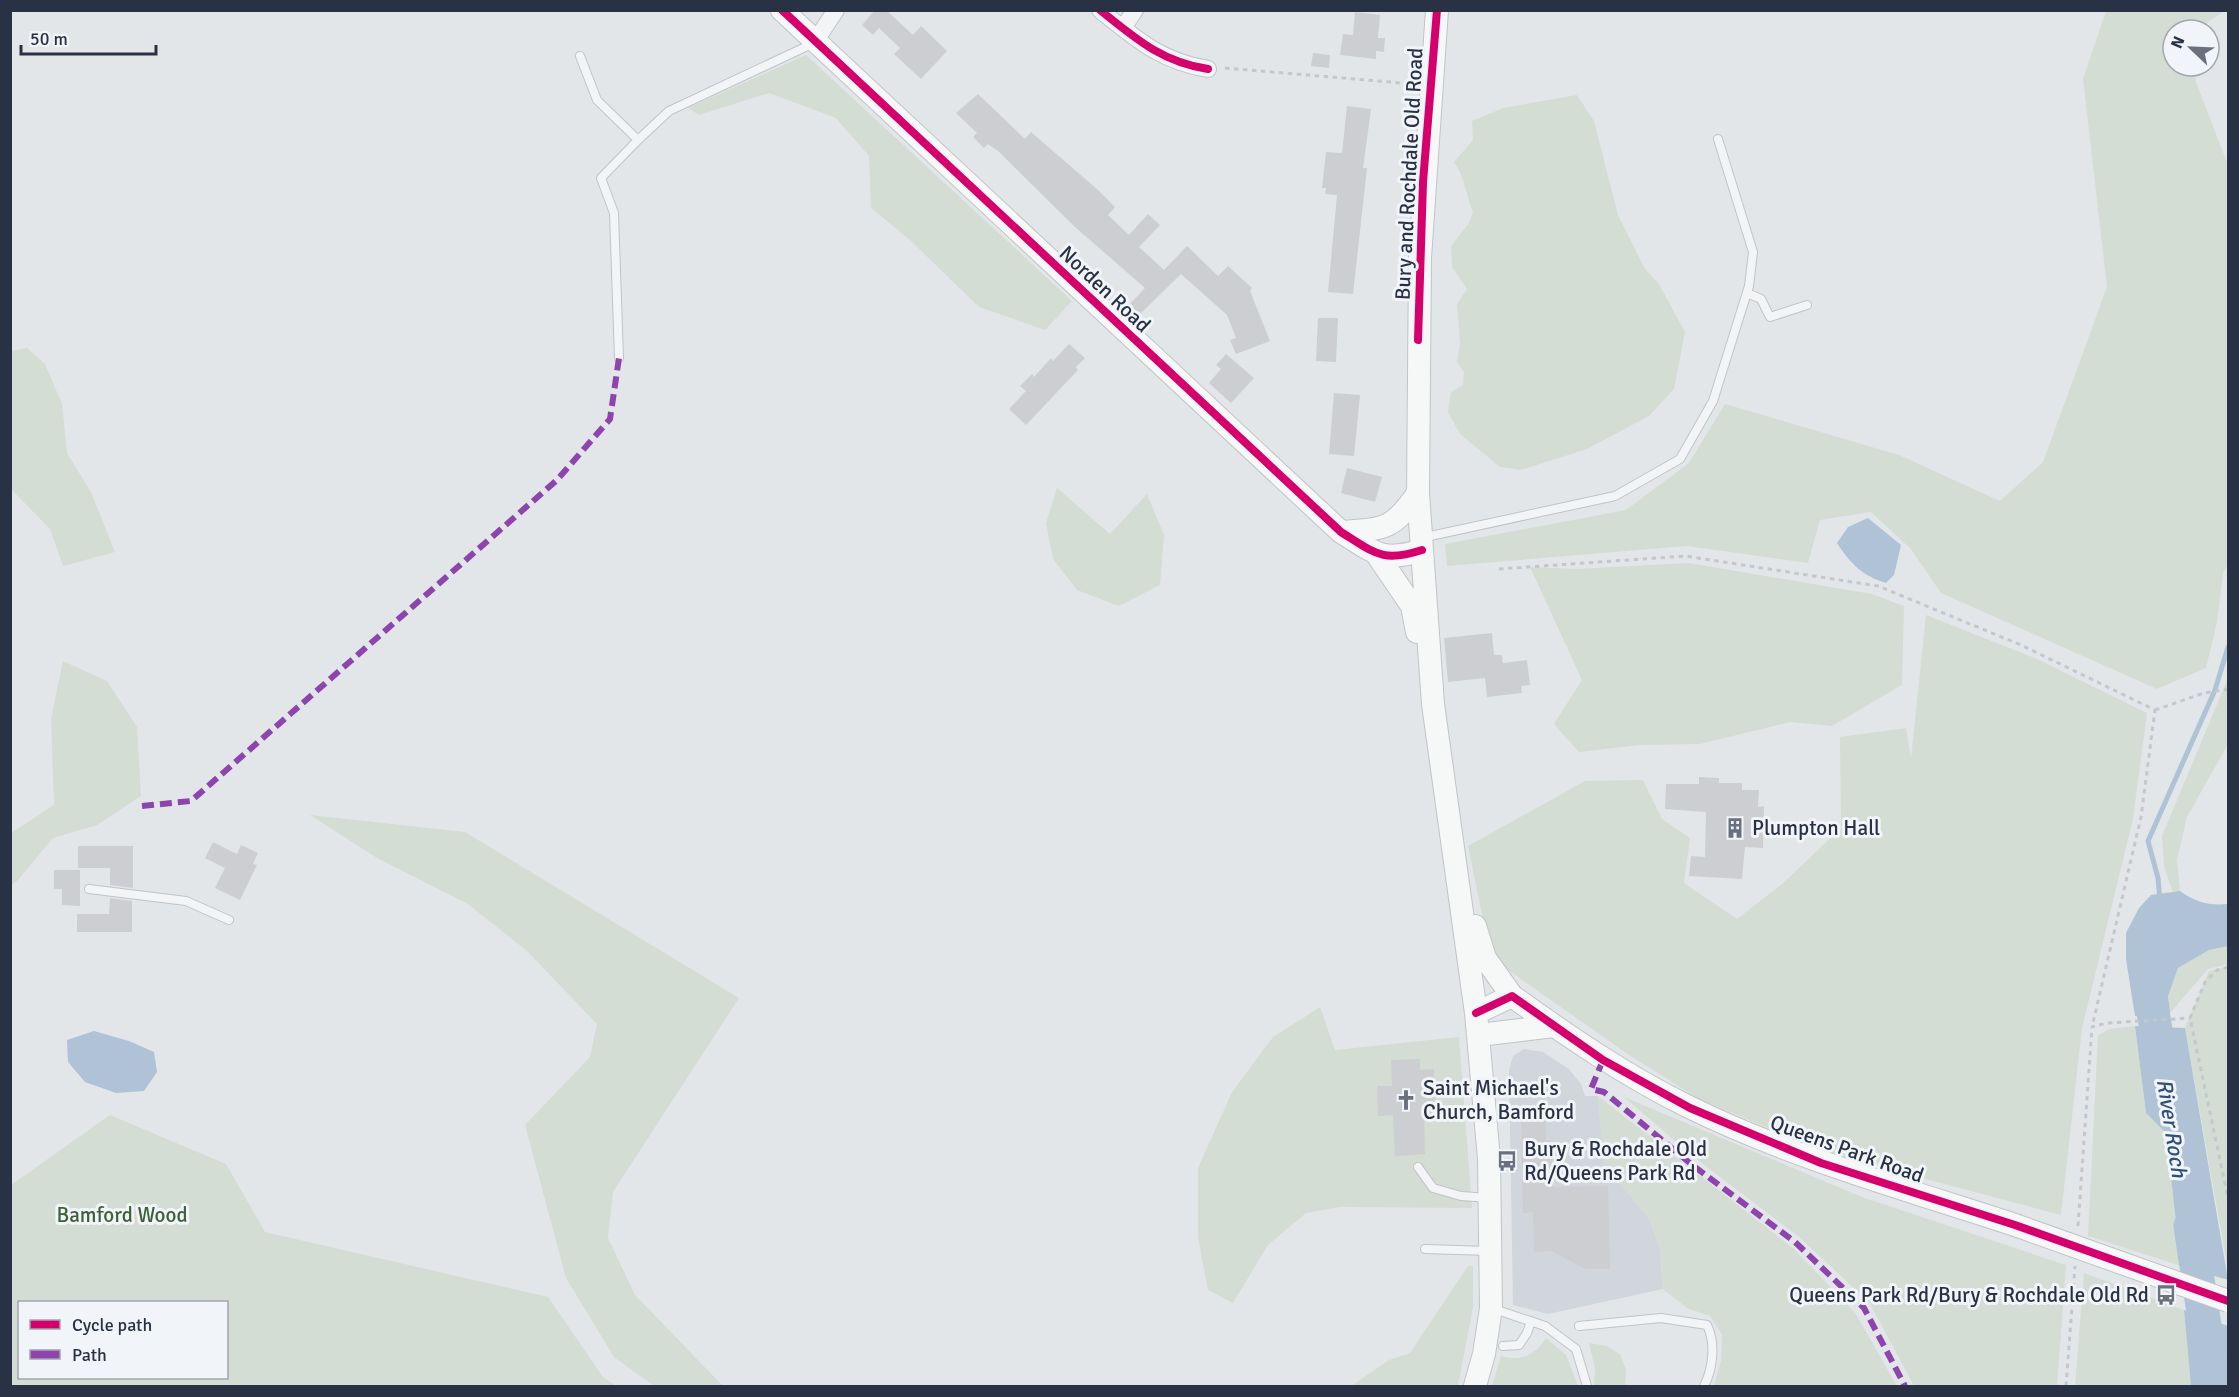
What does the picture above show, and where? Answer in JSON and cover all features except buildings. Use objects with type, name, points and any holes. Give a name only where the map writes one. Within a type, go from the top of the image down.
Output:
[{"type":"street","name":"Norden Road","points":[[782,10],[814,43],[1341,532],[1378,556]]},
{"type":"street","points":[[814,43],[836,10]]},
{"type":"street","points":[[1100,10],[1158,55],[1184,66],[1208,69]]},
{"type":"street","points":[[1123,28],[1135,10]]},
{"type":"street","name":"Bury and Rochdale Old Road","points":[[1437,10],[1430,85],[1420,258],[1418,493],[1433,704],[1478,1024],[1489,1198],[1491,1308],[1484,1354],[1475,1386]]},
{"type":"street","points":[[1341,532],[1374,530],[1389,525],[1402,516],[1418,493]]},
{"type":"street","points":[[1341,532],[1422,544]]},
{"type":"street","points":[[1378,556],[1401,556],[1422,544]]},
{"type":"street","points":[[1378,556],[1412,606],[1433,704]]},
{"type":"street","name":"Bury and Rochdale Old Road","points":[[1449,827],[1461,850],[1472,910],[1485,958],[1512,996]]},
{"type":"street","points":[[1478,1024],[1512,996]]},
{"type":"street","name":"Queens Park Road","points":[[1512,996],[1603,1060],[1701,1112],[1821,1163],[2015,1225],[2229,1301]]},
{"type":"street","points":[[1478,1024],[1554,1026]]},
{"type":"lane","points":[[619,358],[614,213],[601,178],[669,111],[814,43]]},
{"type":"lane","points":[[580,56],[597,100],[638,140]]},
{"type":"lane","points":[[1422,544],[1615,496],[1680,459],[1713,401],[1747,293],[1753,252],[1718,139]]},
{"type":"lane","points":[[1747,293],[1761,298],[1770,317],[1807,305]]},
{"type":"lane","points":[[89,889],[186,901],[229,920]]},
{"type":"lane","points":[[1418,1167],[1433,1188],[1461,1196],[1489,1198]]},
{"type":"lane","points":[[1425,1249],[1490,1251]]},
{"type":"lane","points":[[1491,1308],[1545,1326],[1576,1349],[1587,1386]]},
{"type":"lane","points":[[1580,1326],[1661,1318],[1707,1325],[1713,1337],[1709,1377],[1704,1386]]},
{"type":"lane","points":[[1503,1346],[1519,1345],[1531,1321]]},
{"type":"path","points":[[1208,69],[1430,85]]},
{"type":"path","points":[[1499,569],[1685,556],[1878,586],[2021,645],[2155,710],[2204,693],[2228,689]]},
{"type":"path","points":[[2077,1231],[2092,1027],[2141,817],[2155,710]]},
{"type":"path","points":[[2229,967],[2217,970],[2205,982],[2190,1018],[2229,1198]]},
{"type":"path","points":[[2092,1027],[2107,1023],[2190,1018]]},
{"type":"path","points":[[2066,1386],[2076,1255]]},
{"type":"shaded area","points":[[1524,1049],[1543,1052],[1569,1069],[1581,1084],[1585,1096],[1598,1096],[1604,1164],[1648,1217],[1660,1248],[1663,1289],[1548,1314],[1513,1305],[1509,1070],[1513,1056]]},
{"type":"green space","points":[[2106,11],[2224,11],[2214,18],[2161,18],[2161,78],[2195,78],[2228,165],[2228,564],[2223,573],[2217,622],[2206,668],[2157,689],[1941,593],[1910,548],[1871,512],[1820,520],[1808,563],[1687,546],[1447,566],[1445,544],[1626,510],[1689,463],[1725,404],[1899,455],[2000,501],[2043,462],[2107,287],[2083,79]]},
{"type":"green space","points":[[806,55],[1072,301],[1045,330],[979,307],[910,240],[871,208],[869,156],[836,118],[769,93],[699,115],[688,108]]},
{"type":"green space","points":[[1577,95],[1594,121],[1618,215],[1645,269],[1659,284],[1685,332],[1674,389],[1649,416],[1587,449],[1521,470],[1500,467],[1460,434],[1448,412],[1451,392],[1463,385],[1464,372],[1457,362],[1460,344],[1457,304],[1467,289],[1452,267],[1451,246],[1469,223],[1473,213],[1463,180],[1454,162],[1473,140],[1472,121],[1503,108]]},
{"type":"green space","points":[[27,348],[45,364],[62,404],[67,453],[91,492],[115,552],[63,566],[50,529],[11,489],[11,351]]},
{"type":"green space","points":[[1057,488],[1110,534],[1147,494],[1164,535],[1160,585],[1119,606],[1077,590],[1053,559],[1046,523]]},
{"type":"green space","points":[[1689,563],[1872,594],[1904,606],[1902,685],[1832,726],[1790,722],[1700,744],[1640,745],[1579,752],[1554,724],[1582,680],[1530,567],[1575,569]]},
{"type":"green space","points":[[1926,615],[2037,659],[2147,713],[2133,819],[2082,1028],[2061,1215],[1828,1153],[1699,1099],[1629,1055],[1491,958],[1468,846],[1585,781],[1643,780],[1662,819],[1690,838],[1684,883],[1737,919],[1782,884],[1841,828],[1840,737],[1906,728],[1911,758]]},
{"type":"green space","points":[[63,661],[107,681],[137,727],[141,796],[97,825],[53,838],[17,881],[11,885],[11,833],[54,805],[51,719]]},
{"type":"green space","points":[[2228,678],[2228,744],[2187,817],[2177,860],[2180,891],[2173,892],[2164,867],[2162,836]]},
{"type":"green space","points":[[310,815],[465,832],[739,998],[613,1192],[608,1238],[635,1295],[723,1386],[654,1386],[614,1357],[566,1278],[525,1125],[590,1057],[597,1024],[527,951],[468,904],[377,858]]},
{"type":"green space","points":[[2228,946],[2228,964],[2208,969],[2170,1013],[2168,996],[2178,968],[2209,950]]},
{"type":"green space","points":[[2228,967],[2228,1271],[2185,1028],[2209,971]]},
{"type":"green space","points":[[1320,1007],[1335,1050],[1459,1037],[1472,1208],[1340,1207],[1306,1213],[1268,1245],[1233,1303],[1208,1290],[1198,1237],[1198,1168],[1232,1092],[1273,1037]]},
{"type":"green space","points":[[2135,1026],[2146,1113],[2166,1133],[2181,1266],[2088,1236],[2098,1035],[2110,1029]]},
{"type":"green space","points":[[1598,1096],[1794,1249],[1856,1314],[1897,1386],[1714,1386],[1721,1360],[1722,1335],[1710,1316],[1687,1308],[1663,1289],[1660,1248],[1648,1217],[1604,1164]]},
{"type":"green space","points":[[1624,1097],[1862,1197],[2066,1265],[2057,1386],[1914,1386],[1869,1302],[1799,1237],[1695,1158]]},
{"type":"green space","name":"Bamford Wood","points":[[110,1115],[226,1164],[265,1232],[548,1297],[603,1377],[616,1386],[11,1386],[11,1185]]},
{"type":"green space","points":[[1468,1266],[1473,1266],[1473,1307],[1458,1386],[1351,1386],[1389,1360],[1410,1353]]},
{"type":"green space","points":[[2084,1273],[2184,1310],[2191,1386],[2075,1386]]},
{"type":"green space","points":[[1546,1338],[1566,1355],[1578,1386],[1492,1386],[1501,1356],[1515,1358],[1527,1356]]},
{"type":"green space","points":[[1589,1343],[1607,1346],[1620,1354],[1626,1370],[1625,1386],[1594,1386],[1595,1369]]},
{"type":"water","points":[[1868,518],[1901,545],[1894,575],[1886,583],[1870,577],[1857,568],[1837,543],[1848,527]]},
{"type":"water","points":[[2180,891],[2203,902],[2228,904],[2228,946],[2209,950],[2178,968],[2168,996],[2170,1013],[2135,1016],[2126,959],[2126,933],[2139,908],[2151,895]]},
{"type":"water","points":[[2135,1026],[2185,1028],[2228,1280],[2181,1266],[2166,1133],[2146,1113]]},
{"type":"water","points":[[94,1031],[129,1041],[154,1052],[157,1072],[144,1091],[116,1093],[85,1082],[68,1062],[67,1040]]},
{"type":"water","points":[[2184,1310],[2228,1326],[2228,1386],[2191,1386]]},
{"type":"waterway","points":[[2160,901],[2158,878],[2148,841],[2215,690],[2228,647]]},
{"type":"waterway","name":"River Roch","points":[[2146,971],[2163,1071]]},
{"type":"waterway","name":"River Roch","points":[[2190,1226],[2214,1386]]},
{"type":"marked path","points":[[142,806],[191,801],[557,480],[610,419],[619,358]]},
{"type":"marked path","points":[[1603,1060],[1591,1089],[1604,1092],[1691,1164],[1795,1242],[1864,1308],[1905,1386]]},
{"type":"cycle path","points":[[782,10],[1341,532],[1379,554],[1397,556],[1422,550]]},
{"type":"cycle path","points":[[1100,10],[1150,48],[1177,61],[1208,69]]},
{"type":"cycle path","points":[[1418,340],[1423,182],[1437,10]]},
{"type":"cycle path","points":[[1476,1013],[1512,996],[1603,1060],[1690,1108],[1821,1163],[2015,1225],[2228,1301]]},
{"type":"place","name":"Plumpton Hall","points":[[1735,828]]},
{"type":"place","name":"Saint Michael's Church, Bamford","points":[[1406,1100]]},
{"type":"place","name":"Bury & Rochdale Old Rd/Queens Park Rd","points":[[1507,1161]]},
{"type":"place","name":"Queens Park Rd/Bury & Rochdale Old Rd","points":[[2166,1295]]}]
